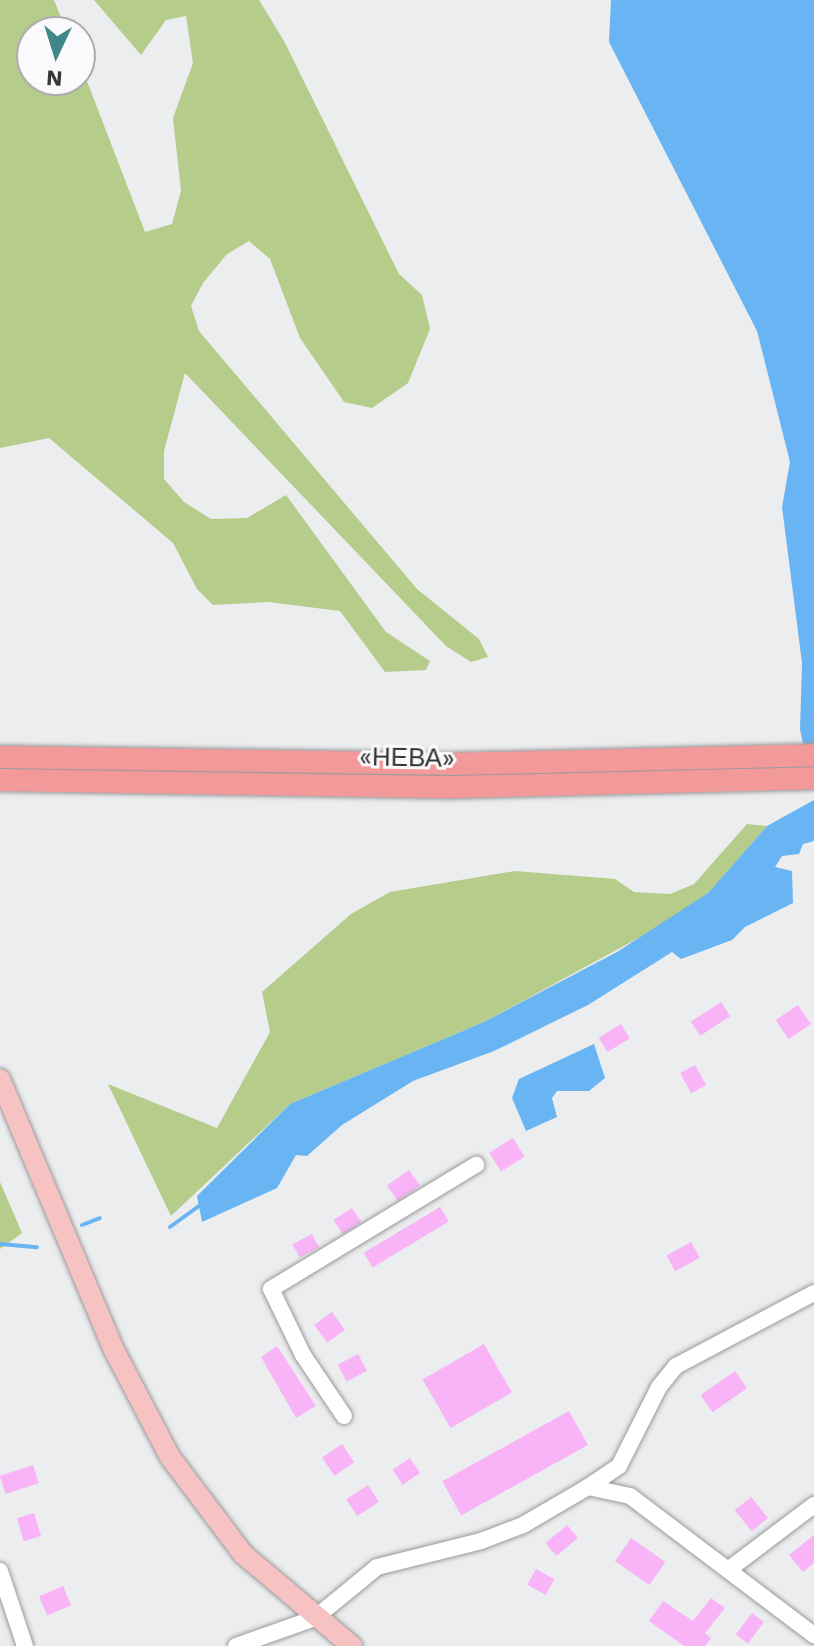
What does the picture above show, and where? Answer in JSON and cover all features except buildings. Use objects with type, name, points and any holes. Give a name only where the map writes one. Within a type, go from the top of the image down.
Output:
[{"type":"highway","name":"«НЕВА»","points":[[0,757],[453,764],[676,755],[814,755]]},
{"type":"highway","name":"«НЕВА»","points":[[0,780],[454,787],[814,778]]},
{"type":"main road","points":[[0,1079],[113,1348],[163,1445],[234,1544],[315,1618],[352,1646]]},
{"type":"street","points":[[344,1416],[303,1355],[271,1289],[476,1165]]},
{"type":"street","points":[[236,1646],[315,1618],[362,1574],[377,1567],[481,1541],[523,1525],[588,1487],[619,1466],[659,1387],[676,1366],[814,1293]]},
{"type":"street","points":[[588,1487],[630,1496],[814,1635]]},
{"type":"street","points":[[728,1570],[814,1505]]},
{"type":"street","points":[[0,1571],[25,1646]]},
{"type":"green space","points":[[0,0],[54,0],[60,16],[16,16],[16,96],[93,96],[145,232],[172,224],[181,191],[173,118],[193,63],[186,16],[166,20],[141,55],[94,0],[259,0],[284,41],[399,274],[422,295],[430,329],[408,383],[372,408],[344,402],[300,338],[270,259],[249,241],[227,254],[203,283],[191,306],[199,331],[417,589],[479,639],[488,657],[471,662],[446,646],[185,373],[164,451],[164,479],[184,502],[211,519],[247,518],[286,495],[386,632],[430,661],[426,670],[385,672],[340,611],[268,602],[213,605],[197,589],[173,543],[49,438],[0,448]]},
{"type":"green space","points":[[747,824],[767,826],[708,893],[666,923],[484,1022],[290,1104],[171,1216],[108,1084],[217,1128],[270,1032],[262,992],[351,914],[390,892],[515,871],[615,879],[634,892],[670,894],[694,884]]},
{"type":"green space","points":[[0,1182],[22,1233],[0,1249]]},
{"type":"water","points":[[611,0],[814,0],[814,790],[800,730],[802,663],[782,507],[790,462],[757,331],[609,42]]},
{"type":"water","points":[[814,800],[814,841],[803,844],[799,854],[782,856],[775,867],[792,871],[793,903],[745,927],[732,940],[681,959],[672,952],[588,1005],[494,1051],[413,1081],[342,1125],[307,1156],[296,1155],[277,1188],[202,1222],[197,1196],[290,1104],[484,1022],[617,952],[708,893],[767,826]]},
{"type":"water","points":[[594,1044],[605,1078],[589,1091],[557,1091],[552,1098],[557,1117],[526,1131],[512,1098],[519,1079]]},
{"type":"waterway","points":[[170,1227],[200,1205]]},
{"type":"waterway","points":[[82,1225],[100,1218]]},
{"type":"waterway","points":[[0,1244],[37,1247]]}]
